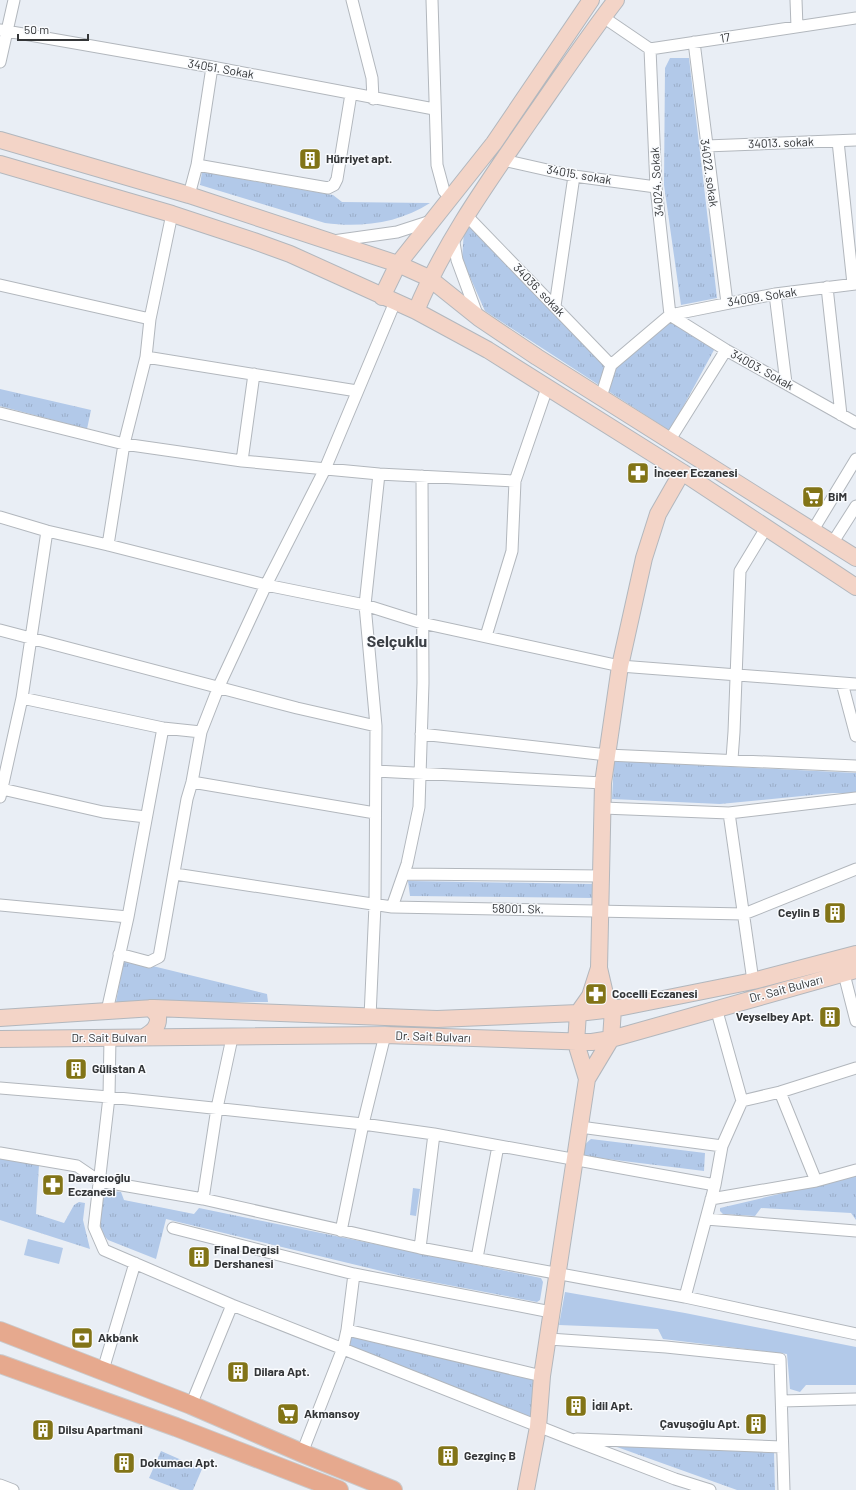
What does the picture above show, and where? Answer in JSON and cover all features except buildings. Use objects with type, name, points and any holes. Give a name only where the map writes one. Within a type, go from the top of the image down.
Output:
[{"type":"main road","points":[[389,299],[398,264],[452,198],[494,143],[591,0]]},
{"type":"main road","points":[[416,311],[429,278],[453,236],[503,160],[616,0]]},
{"type":"main road","points":[[0,140],[189,194],[398,264],[429,278],[479,318],[856,558]]},
{"type":"main road","points":[[0,164],[172,214],[290,254],[416,311],[488,350],[682,472],[856,586]]},
{"type":"main road","points":[[587,1079],[576,1043],[578,1013],[590,996],[599,968],[602,911],[603,782],[620,666],[644,558],[656,521],[682,472]]},
{"type":"main road","name":"Dr. Sait Bulvarı","points":[[0,1018],[151,1008],[204,1008],[437,1019],[578,1013],[612,1009],[753,981],[856,954]]},
{"type":"main road","points":[[526,1490],[538,1426],[542,1376],[549,1339],[557,1275],[587,1079],[612,1038],[612,1009],[605,994],[599,968]]},
{"type":"main road","name":"Dr. Sait Bulvarı","points":[[0,1039],[110,1037],[232,1038],[385,1035],[576,1043],[592,1042],[612,1038],[850,972]]},
{"type":"main road","points":[[144,1038],[152,1033],[157,1026],[158,1016],[151,1008]]},
{"type":"main road","points":[[0,1332],[103,1370],[191,1405],[393,1490]]},
{"type":"main road","points":[[0,1364],[176,1427],[330,1488]]},
{"type":"street","points":[[0,62],[4,31],[14,0]]},
{"type":"street","points":[[352,0],[372,78],[373,99]]},
{"type":"street","points":[[432,0],[434,110],[437,165],[444,191],[452,198]]},
{"type":"street","points":[[796,0],[797,27]]},
{"type":"street","points":[[603,17],[650,49]]},
{"type":"street","name":"17","points":[[650,49],[856,18]]},
{"type":"street","name":"34051. Sokak","points":[[4,31],[212,67],[434,110]]},
{"type":"street","name":"34022. sokak","points":[[694,42],[727,303]]},
{"type":"street","name":"34024. Sokak","points":[[650,49],[656,187],[670,315]]},
{"type":"street","points":[[189,194],[197,165],[212,67]]},
{"type":"street","points":[[197,165],[328,188],[334,185],[337,179],[351,94]]},
{"type":"street","name":"34013. sokak","points":[[706,146],[856,140]]},
{"type":"street","points":[[838,141],[854,284]]},
{"type":"street","name":"34015. sokak","points":[[503,160],[574,176],[656,187]]},
{"type":"street","points":[[555,306],[574,176]]},
{"type":"street","points":[[108,545],[124,444],[146,357],[150,319],[172,214]]},
{"type":"street","name":"34036. sokak","points":[[467,216],[611,365]]},
{"type":"street","points":[[332,241],[397,232],[434,220]]},
{"type":"street","points":[[453,236],[456,260],[479,318]]},
{"type":"street","name":"34009. Sokak","points":[[670,315],[775,294],[854,284]]},
{"type":"street","points":[[0,285],[150,319]]},
{"type":"street","points":[[827,287],[841,415]]},
{"type":"street","points":[[775,294],[786,384]]},
{"type":"street","points":[[120,954],[149,962],[158,956],[175,874],[187,799],[192,782],[201,732],[219,686],[266,585],[325,469],[358,391],[389,299]]},
{"type":"street","points":[[601,397],[611,365],[670,315]]},
{"type":"street","name":"34003. Sokak","points":[[670,315],[726,350],[856,423]]},
{"type":"street","points":[[670,440],[726,350]]},
{"type":"street","points":[[146,357],[358,391]]},
{"type":"street","points":[[242,461],[254,374]]},
{"type":"street","points":[[486,636],[512,551],[515,481],[547,388]]},
{"type":"street","points":[[0,413],[124,444],[242,461],[379,474],[515,481]]},
{"type":"street","points":[[813,530],[856,459]]},
{"type":"street","points":[[370,1017],[375,906],[376,726],[364,606],[379,474]]},
{"type":"street","points":[[392,907],[404,874],[419,807],[421,734],[422,476]]},
{"type":"street","points":[[833,542],[856,506]]},
{"type":"street","points":[[0,517],[47,532],[108,545],[266,585],[364,606],[422,622],[620,666],[856,684]]},
{"type":"street","points":[[732,759],[740,572],[766,528]]},
{"type":"street","points":[[47,532],[22,698],[4,757],[1,793],[103,812],[146,817]]},
{"type":"street","points":[[0,630],[219,686],[297,708],[376,726]]},
{"type":"street","points":[[842,683],[856,736]]},
{"type":"street","points":[[22,698],[162,728],[201,732]]},
{"type":"street","points":[[107,1011],[128,917],[162,728]]},
{"type":"street","points":[[421,734],[607,755],[732,759],[856,766]]},
{"type":"street","points":[[376,771],[603,782]]},
{"type":"street","points":[[192,782],[375,813]]},
{"type":"street","points":[[603,808],[729,813],[856,798]]},
{"type":"street","points":[[729,813],[753,981]]},
{"type":"street","name":"58001. Sk.","points":[[175,874],[375,906],[744,914],[856,869]]},
{"type":"street","points":[[404,874],[602,876]]},
{"type":"street","points":[[0,905],[128,917]]},
{"type":"street","points":[[850,972],[856,1021]]},
{"type":"street","points":[[685,1297],[715,1185],[722,1146],[742,1101],[716,1008]]},
{"type":"street","points":[[341,1231],[363,1124],[385,1035]]},
{"type":"street","points":[[110,1037],[109,1097],[94,1227],[104,1250],[232,1305],[568,1438],[675,1479],[710,1490]]},
{"type":"street","points":[[203,1199],[217,1108],[232,1038]]},
{"type":"street","points":[[742,1101],[780,1092],[856,1068]]},
{"type":"street","points":[[0,1088],[109,1097],[363,1124],[434,1134],[715,1185]]},
{"type":"street","points":[[780,1092],[816,1181]]},
{"type":"street","points":[[580,1127],[722,1146]]},
{"type":"street","points":[[420,1248],[434,1134]]},
{"type":"street","points":[[477,1258],[498,1146]]},
{"type":"street","points":[[0,1153],[77,1166],[99,1182],[203,1199],[420,1248],[477,1258],[557,1275],[685,1297],[856,1334]]},
{"type":"street","points":[[711,1199],[816,1181],[856,1170]]},
{"type":"street","points":[[706,1219],[856,1231]]},
{"type":"street","points":[[173,1228],[354,1274],[552,1312]]},
{"type":"street","points":[[103,1370],[135,1263]]},
{"type":"street","points":[[302,1453],[343,1348],[347,1330],[354,1274]]},
{"type":"street","points":[[191,1405],[232,1305]]},
{"type":"street","points":[[347,1330],[542,1376]]},
{"type":"street","points":[[549,1339],[778,1358],[782,1362],[782,1447],[784,1490]]},
{"type":"street","points":[[782,1401],[856,1399]]},
{"type":"street","points":[[568,1438],[782,1447]]},
{"type":"street","points":[[0,1485],[13,1490]]},
{"type":"green space","points":[[670,58],[689,58],[717,298],[681,305],[664,185],[665,68]]},
{"type":"green space","points":[[202,172],[333,195],[342,202],[430,203],[406,215],[379,222],[352,225],[325,223],[200,185]]},
{"type":"green space","points":[[470,227],[611,365],[670,315],[714,350],[670,431],[485,311],[462,259],[464,231]]},
{"type":"green space","points":[[0,389],[91,410],[87,429],[0,406]]},
{"type":"green space","points":[[614,761],[856,773],[856,793],[832,793],[720,804],[612,799]]},
{"type":"green space","points":[[408,881],[594,884],[594,898],[410,896]]},
{"type":"green space","points":[[124,959],[267,994],[268,1002],[116,1002]]},
{"type":"green space","points":[[591,1139],[705,1153],[704,1171],[583,1156],[584,1146]]},
{"type":"green space","points":[[0,1156],[39,1165],[36,1214],[64,1223],[74,1205],[79,1202],[85,1203],[83,1220],[90,1249],[0,1220]]},
{"type":"green space","points":[[856,1176],[856,1220],[851,1213],[761,1208],[755,1216],[723,1214],[720,1211],[720,1208]]},
{"type":"green space","points":[[413,1188],[420,1189],[416,1216],[410,1215]]},
{"type":"green space","points":[[105,1190],[121,1192],[124,1200],[194,1214],[199,1208],[541,1278],[543,1282],[540,1300],[537,1302],[406,1277],[166,1219],[156,1259],[108,1240],[104,1235],[101,1229],[100,1216]]},
{"type":"green space","points":[[28,1239],[63,1248],[59,1264],[24,1255]]},
{"type":"green space","points":[[565,1292],[685,1313],[856,1347],[856,1385],[806,1385],[800,1392],[790,1389],[787,1354],[663,1339],[658,1329],[559,1325]]},
{"type":"green space","points":[[347,1330],[542,1376],[538,1427],[343,1348]]},
{"type":"green space","points":[[603,1442],[774,1453],[775,1490],[737,1490]]},
{"type":"green space","points":[[161,1451],[202,1469],[193,1490],[180,1490],[149,1478]]},
{"type":"place","name":"Hürriyet apt.","points":[[310,159]]},
{"type":"place","name":"İnceer Eczanesi","points":[[638,473]]},
{"type":"place","name":"BiM","points":[[813,497]]},
{"type":"place","name":"Ceylin B","points":[[835,913]]},
{"type":"place","name":"Cocelli Eczanesi","points":[[596,994]]},
{"type":"place","name":"Veyselbey Apt.","points":[[830,1017]]},
{"type":"place","name":"Gülistan A","points":[[76,1069]]},
{"type":"place","name":"Davarcıoğlu Eczanesi","points":[[53,1185]]},
{"type":"place","name":"Final Dergisi Dershanesi","points":[[199,1257]]},
{"type":"place","name":"Akbank","points":[[82,1338]]},
{"type":"place","name":"Dilara Apt.","points":[[238,1372]]},
{"type":"place","name":"İdil Apt.","points":[[576,1406]]},
{"type":"place","name":"Akmansoy","points":[[288,1414]]},
{"type":"place","name":"Çavuşoğlu Apt.","points":[[756,1424]]},
{"type":"place","name":"Dilsu Apartmani","points":[[43,1430]]},
{"type":"place","name":"Gezginç B","points":[[448,1456]]},
{"type":"place","name":"Dokumacı Apt.","points":[[124,1463]]},
{"type":"district","name":"Selçuklu","points":[[397,641]]}]
